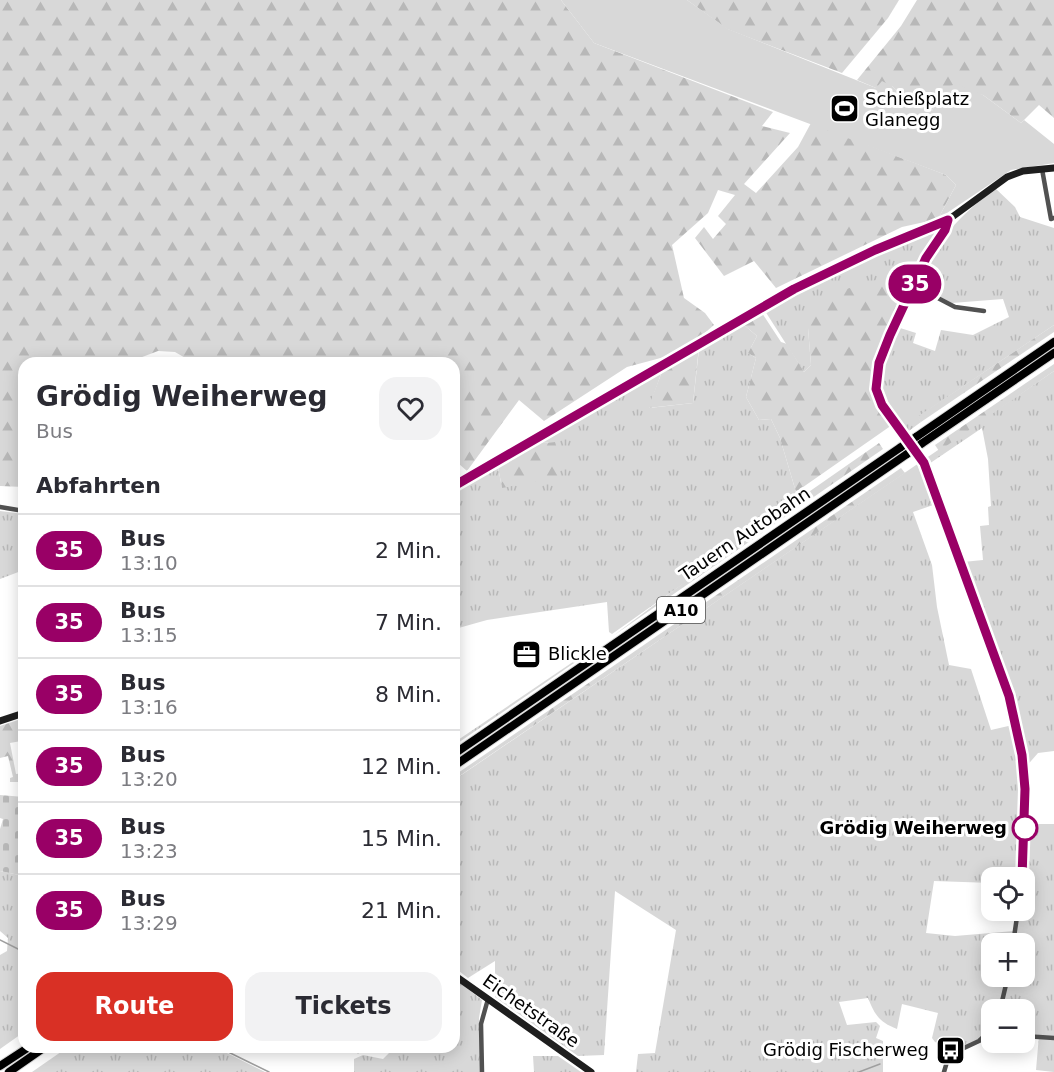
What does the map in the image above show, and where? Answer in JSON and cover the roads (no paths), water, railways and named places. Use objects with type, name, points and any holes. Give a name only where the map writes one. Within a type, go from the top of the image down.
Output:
[{"type":"highway","name":"Tauern Autobahn","points":[[919,441],[1054,342]]},
{"type":"highway","name":"Tauern Autobahn","points":[[460,750],[904,451],[1054,353]]},
{"type":"highway","name":"Tauern Autobahn","points":[[460,762],[904,451]]},
{"type":"highway","points":[[0,1066],[20,1053]]},
{"type":"highway","points":[[9,1072],[36,1053]]},
{"type":"street","points":[[460,483],[794,289],[875,250],[948,220],[1007,177],[1054,168]]},
{"type":"street","points":[[1042,169],[1051,219],[1054,218]]},
{"type":"street","points":[[948,220],[945,230],[926,258],[883,353],[876,389],[882,405],[924,463],[1009,696],[1022,755],[1025,789],[1022,867]]},
{"type":"street","points":[[915,286],[955,307],[984,310]]},
{"type":"street","points":[[0,507],[18,510]]},
{"type":"street","points":[[0,721],[18,715]]},
{"type":"street","name":"Eichetstraße","points":[[460,979],[591,1072]]},
{"type":"street","points":[[482,1072],[481,1024],[488,999]]},
{"type":"street","points":[[1035,1037],[1054,1038]]},
{"type":"street","points":[[944,1072],[949,1055],[981,1039]]},
{"type":"waterway","points":[[0,940],[18,949]]},
{"type":"waterway","points":[[230,1053],[269,1072]]},
{"type":"waterway","points":[[859,1072],[880,1064]]},
{"type":"place","name":"Schießplatz Glanegg","points":[[844,109]]},
{"type":"place","name":"Blickle","points":[[527,654]]},
{"type":"place","name":"Grödig Weiherweg","points":[[1025,828]]},
{"type":"place","name":"Grödig Fischerweg","points":[[950,1050]]}]
